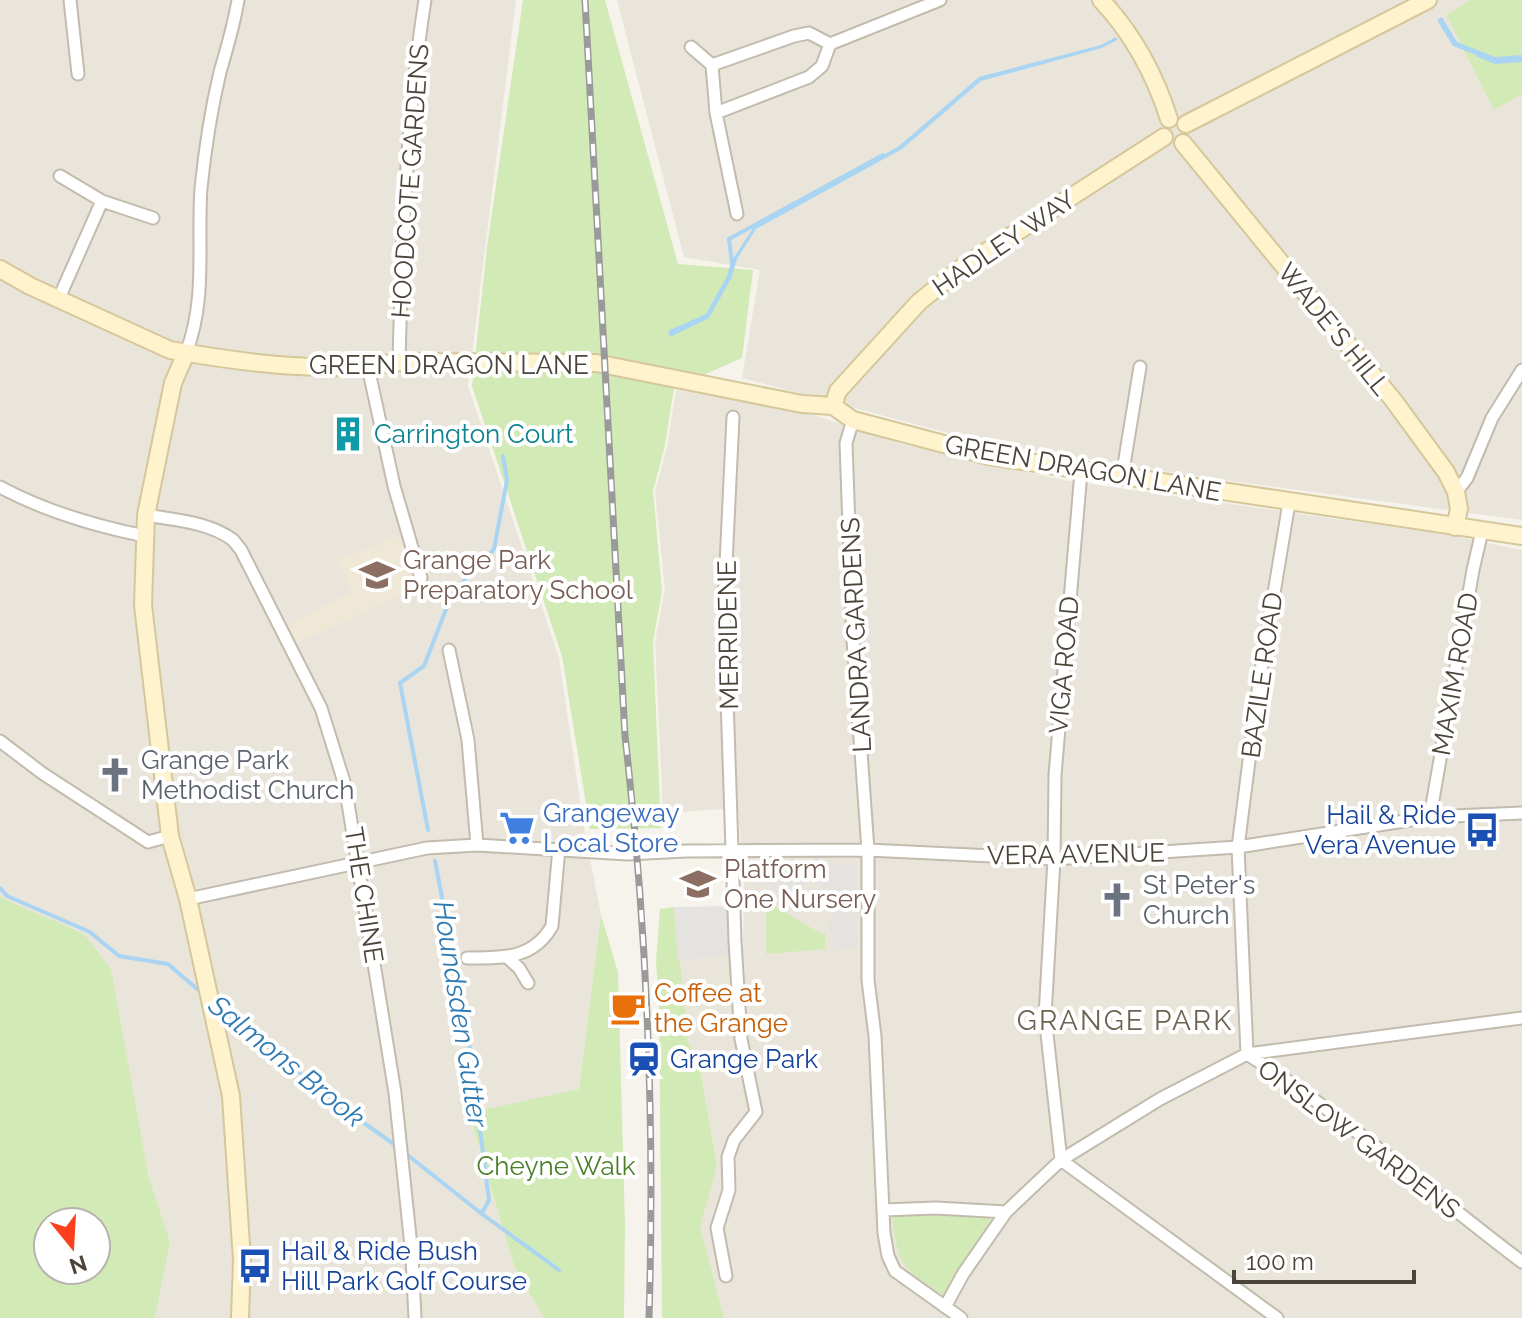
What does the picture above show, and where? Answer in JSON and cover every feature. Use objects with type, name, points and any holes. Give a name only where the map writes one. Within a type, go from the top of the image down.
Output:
[{"type":"street","points":[[70,0],[78,74]]},
{"type":"street","points":[[238,0],[210,120],[201,190],[202,275],[195,329],[173,383],[146,515],[143,605],[172,841],[188,899],[231,1096],[242,1260],[240,1318]]},
{"type":"street","name":"HOODCOTE GARDENS","points":[[399,362],[403,232],[418,47],[425,0]]},
{"type":"street","points":[[716,113],[809,77],[822,66],[830,44],[940,0]]},
{"type":"street","points":[[1101,0],[1135,42],[1169,119]]},
{"type":"street","points":[[1186,124],[1428,0]]},
{"type":"street","points":[[712,65],[809,33],[830,44]]},
{"type":"street","points":[[691,47],[712,65],[716,113],[737,214]]},
{"type":"street","points":[[1179,118],[1186,124],[1188,134],[1183,143],[1172,144],[1164,137],[1163,127],[1169,119],[1179,118]]},
{"type":"street","name":"HADLEY WAY","points":[[833,406],[838,391],[919,302],[964,266],[1164,137]]},
{"type":"street","name":"WADE'S HILL","points":[[1183,143],[1394,401],[1446,472],[1456,492]]},
{"type":"street","points":[[60,176],[102,201],[153,218]]},
{"type":"street","points":[[59,298],[102,201]]},
{"type":"street","name":"GREEN DRAGON LANE","points":[[0,269],[170,350],[186,353],[280,365],[368,367],[399,362],[596,363],[802,404],[833,406],[853,420],[989,456],[1522,536]]},
{"type":"street","points":[[368,367],[394,486],[421,578]]},
{"type":"street","points":[[1122,477],[1140,367]]},
{"type":"street","points":[[1455,527],[1459,509],[1456,492],[1467,478],[1492,418],[1522,370]]},
{"type":"street","name":"MERRIDENE","points":[[726,1276],[717,1228],[729,1190],[728,1157],[734,1140],[756,1112],[741,1039],[735,941],[724,606],[733,417]]},
{"type":"street","name":"LANDRA GARDENS","points":[[853,420],[846,443],[853,640],[868,850]]},
{"type":"street","name":"VIGA ROAD","points":[[1061,1160],[1045,1016],[1054,859],[1055,775],[1081,472]]},
{"type":"street","points":[[0,487],[26,501],[76,519],[145,536]]},
{"type":"street","name":"BAZILE ROAD","points":[[1238,847],[1259,683],[1289,503]]},
{"type":"street","name":"THE CHINE","points":[[146,515],[221,532],[241,550],[321,708],[345,785],[359,862],[398,1128],[415,1318]]},
{"type":"street","name":"MAXIM ROAD","points":[[1430,817],[1482,531]]},
{"type":"street","points":[[449,650],[468,740],[477,845]]},
{"type":"street","points":[[0,741],[42,773],[148,842],[172,841]]},
{"type":"street","name":"VERA AVENUE","points":[[188,899],[427,848],[477,845],[627,854],[868,850],[1054,859],[1238,847],[1430,817],[1522,813]]},
{"type":"street","name":"ONSLOW GARDENS","points":[[1238,847],[1247,1054],[1303,1089],[1451,1209],[1522,1262]]},
{"type":"street","points":[[467,958],[508,958],[541,941],[552,926],[559,848]]},
{"type":"street","points":[[868,850],[868,980],[875,1036],[888,1256],[895,1271],[961,1318]]},
{"type":"street","points":[[508,958],[528,983]]},
{"type":"street","points":[[945,1307],[963,1274],[1006,1212],[1061,1160],[1160,1099],[1247,1054],[1522,1018]]},
{"type":"street","points":[[1061,1160],[1277,1318]]},
{"type":"street","points":[[883,1210],[936,1208],[1006,1212]]},
{"type":"shaded area","points":[[0,0],[516,0],[468,386],[559,658],[584,828],[601,915],[579,1089],[469,1114],[514,1266],[544,1318],[155,1318],[170,1242],[148,1174],[0,895]]},
{"type":"shaded area","points":[[617,0],[1522,0],[1522,520],[1194,476],[978,441],[742,378],[760,270],[684,257]]},
{"type":"shaded area","points":[[676,390],[814,415],[904,445],[1063,480],[1448,535],[1522,550],[1522,1318],[724,1318],[699,1227],[717,1165],[699,1061],[688,1042],[678,960],[743,954],[744,878],[738,808],[663,813],[655,642],[665,589],[655,492],[667,447]]},
{"type":"shaded area","name":"Grange Park Preparatory School","points":[[400,535],[413,590],[297,643],[288,625],[351,592],[339,560]]},
{"type":"shaded area","points":[[768,864],[856,864],[858,946],[835,950],[828,923],[843,901],[811,879],[790,907],[767,882]]},
{"type":"shaded area","points":[[734,906],[736,955],[678,960],[674,907]]},
{"type":"green space","points":[[523,0],[605,0],[678,264],[753,270],[742,358],[674,388],[665,445],[653,491],[662,591],[653,642],[661,828],[590,829],[562,656],[472,386],[487,247]]},
{"type":"green space","points":[[1471,0],[1522,0],[1522,94],[1494,110],[1446,15]]},
{"type":"green space","points":[[0,895],[84,934],[111,969],[148,1174],[170,1242],[155,1318],[0,1318]]},
{"type":"green space","points":[[766,901],[825,933],[825,949],[766,954]]},
{"type":"green space","name":"Cheyne Walk","points":[[674,907],[688,1042],[699,1062],[717,1165],[700,1227],[724,1318],[662,1318],[656,962],[660,909]]},
{"type":"green space","name":"Cheyne Walk","points":[[601,915],[618,972],[625,1225],[624,1318],[544,1318],[514,1266],[469,1113],[579,1089]]},
{"type":"green space","points":[[892,1216],[981,1216],[990,1220],[993,1228],[943,1295],[904,1264],[897,1246]]},
{"type":"water","points":[[1442,17],[1457,42],[1495,57],[1522,55],[1522,59],[1493,61],[1453,46],[1437,20]]},
{"type":"water","points":[[1116,37],[1117,40],[1102,48],[981,81],[902,149],[756,229],[737,259],[732,277],[709,318],[670,337],[668,331],[706,314],[727,276],[731,262],[753,228],[899,146],[979,77],[1101,45]]},
{"type":"waterway","name":"Houndsden Gutter","points":[[1478,55],[1495,62],[1522,60]]},
{"type":"waterway","name":"Houndsden Gutter","points":[[732,263],[729,239],[883,155]]},
{"type":"waterway","name":"Houndsden Gutter","points":[[428,830],[400,683],[424,666],[452,594],[494,549],[507,480],[503,456]]},
{"type":"waterway","name":"Houndsden Gutter","points":[[435,861],[467,1027],[489,1200],[482,1213]]},
{"type":"waterway","name":"Salmons Brook","points":[[0,888],[7,896],[90,932],[119,956],[168,964],[203,994]]},
{"type":"waterway","name":"Salmons Brook","points":[[216,1004],[340,1106],[398,1147]]},
{"type":"waterway","name":"Salmons Brook","points":[[405,1153],[559,1270]]},
{"type":"railway","points":[[585,0],[625,736],[639,881],[648,1026],[651,1172],[649,1318]]},
{"type":"place","name":"Carrington Court","points":[[348,434]]},
{"type":"place","name":"Grange Park Preparatory School","points":[[377,575]]},
{"type":"place","name":"Grange Park Methodist Church","points":[[115,775]]},
{"type":"place","name":"Grangeway Local Store","points":[[517,828]]},
{"type":"place","name":"Hail & Ride Vera Avenue","points":[[1482,830]]},
{"type":"place","name":"Platform One Nursery","points":[[698,884]]},
{"type":"place","name":"St Peter's Church","points":[[1117,900]]},
{"type":"place","name":"Coffee at the Grange","points":[[628,1008]]},
{"type":"place","name":"Grange Park","points":[[644,1059]]},
{"type":"place","name":"Hail & Ride Bush Hill Park Golf Course","points":[[255,1266]]},
{"type":"district","name":"GRANGE PARK","points":[[1125,1020]]}]
